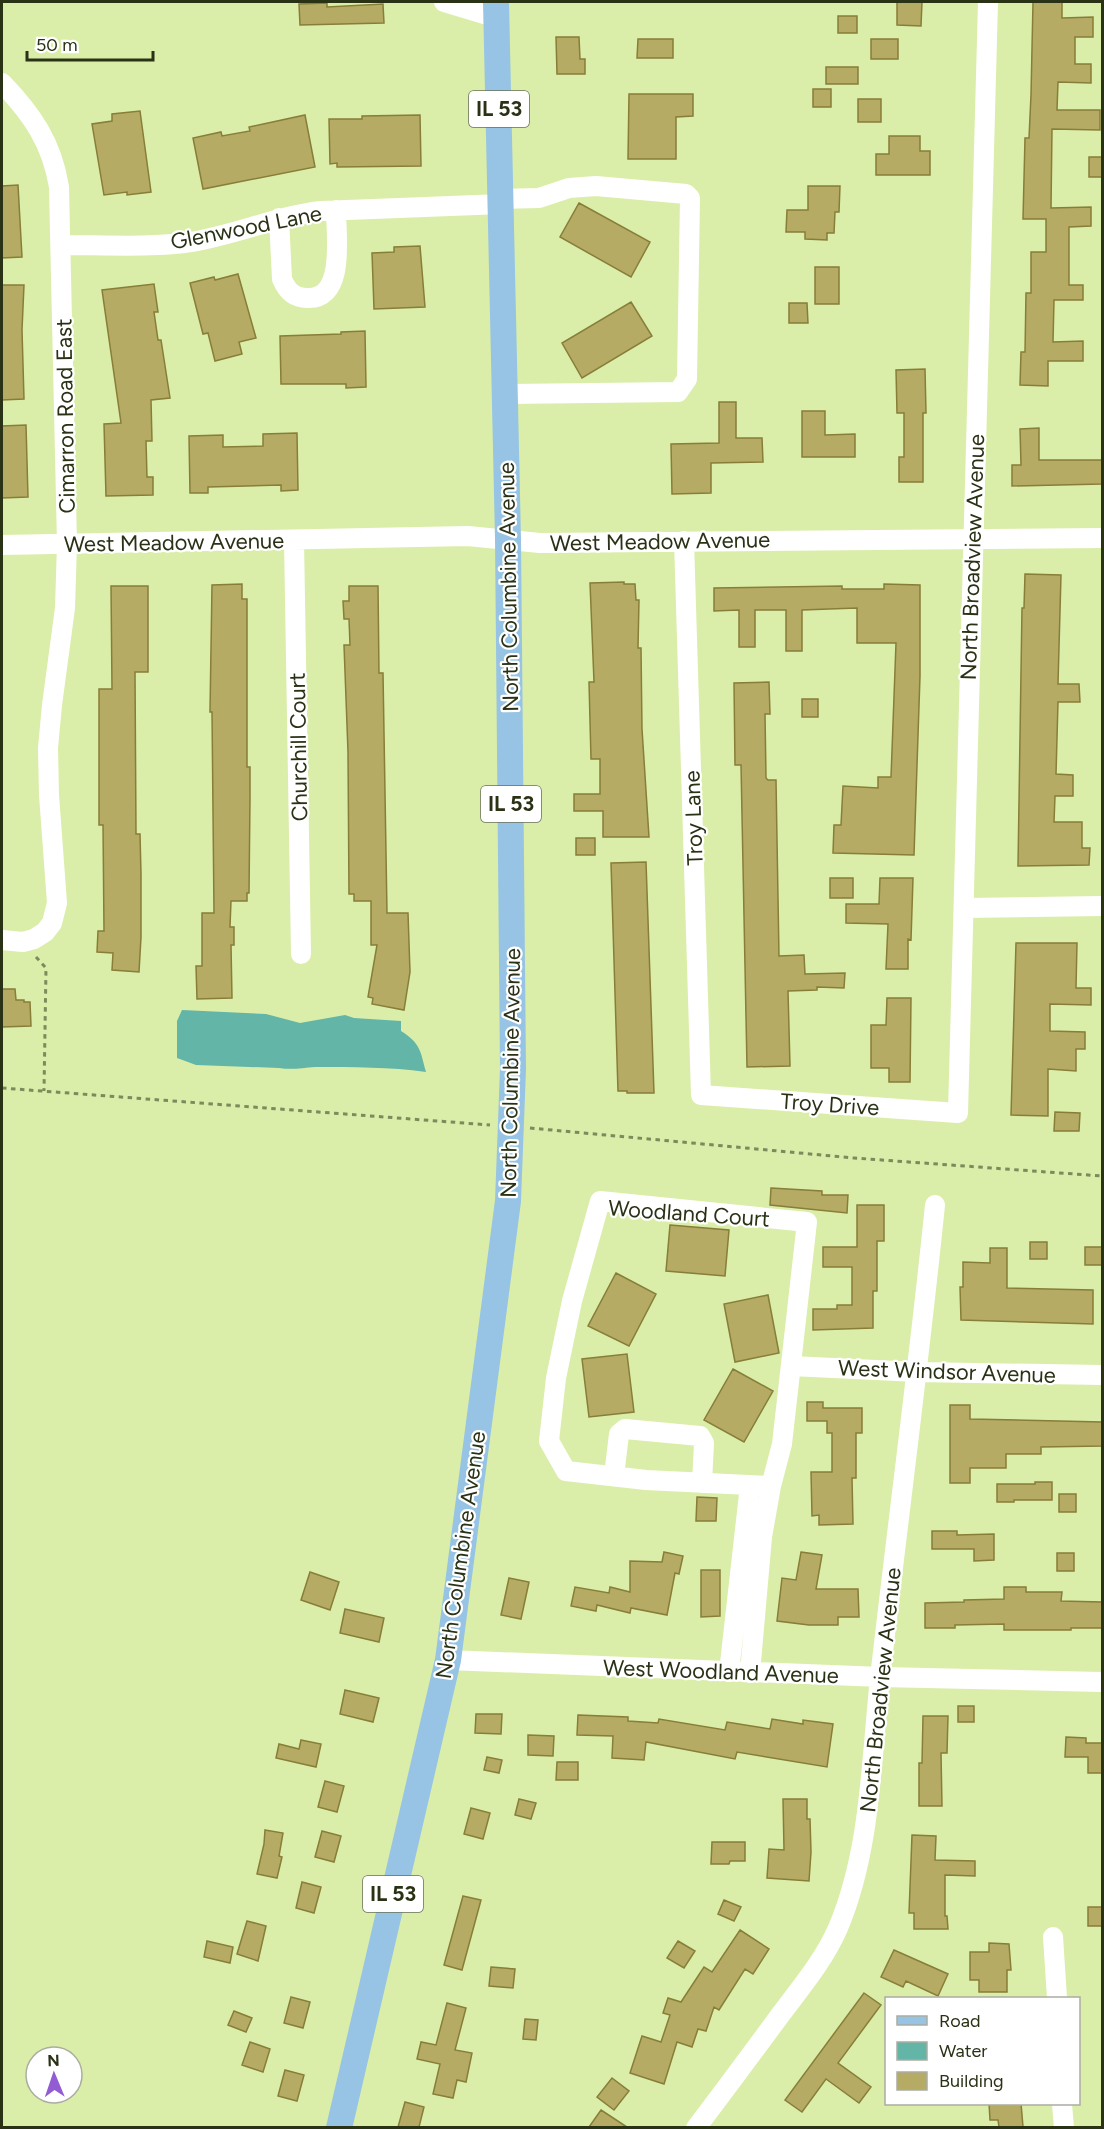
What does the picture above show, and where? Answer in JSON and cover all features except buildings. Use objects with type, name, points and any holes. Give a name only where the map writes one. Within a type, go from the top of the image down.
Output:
[{"type":"main road","name":"North Columbine Avenue","points":[[339,2127],[448,1660],[508,1201],[513,1069],[508,539],[496,10]]},
{"type":"street","points":[[444,2],[496,10]]},
{"type":"street","name":"North Broadview Avenue","points":[[958,1113],[988,2]]},
{"type":"street","name":"Cimarron Road East","points":[[2,86],[30,114],[50,151],[59,186],[62,245],[67,544],[65,608],[48,748],[57,903],[52,923],[45,932],[34,939],[23,942]]},
{"type":"street","name":"Glenwood Lane","points":[[62,245],[191,242],[297,214],[502,202],[539,198],[569,188],[596,186],[686,194],[690,198],[687,379],[678,392],[506,394]]},
{"type":"street","points":[[279,218],[282,279],[285,286],[296,296],[312,298],[325,293],[333,280],[336,261],[336,210]]},
{"type":"street","name":"West Meadow Avenue","points":[[2,545],[468,536],[540,543],[1102,538]]},
{"type":"street","name":"Churchill Court","points":[[294,540],[301,954]]},
{"type":"street","name":"Troy Lane","points":[[684,541],[701,1095]]},
{"type":"street","points":[[963,908],[1102,906]]},
{"type":"street","points":[[2,940],[23,942]]},
{"type":"street","name":"Troy Drive","points":[[701,1095],[958,1113]]},
{"type":"street","name":"Woodland Court","points":[[600,1201],[807,1222],[782,1444],[771,1486],[646,1480],[614,1476],[566,1471],[549,1441],[556,1378],[572,1301],[600,1201]]},
{"type":"street","name":"North Broadview Avenue","points":[[696,2127],[819,1963],[838,1928],[859,1863],[865,1831],[880,1677],[918,1372],[935,1205]]},
{"type":"street","name":"West Windsor Avenue","points":[[791,1366],[918,1372],[1102,1375]]},
{"type":"street","points":[[614,1476],[619,1434],[625,1429],[700,1436],[704,1443],[702,1483]]},
{"type":"street","points":[[729,1672],[750,1485]]},
{"type":"street","points":[[750,1673],[762,1537],[771,1486]]},
{"type":"street","name":"West Woodland Avenue","points":[[448,1660],[750,1673],[1102,1682]]},
{"type":"street","points":[[1053,1937],[1056,1997]]},
{"type":"street","points":[[1062,2105],[1064,2127]]},
{"type":"path","points":[[23,942],[46,968],[44,1091]]},
{"type":"path","points":[[2,1088],[493,1125]]},
{"type":"path","points":[[528,1128],[854,1158],[1102,1176]]},
{"type":"water","points":[[182,1010],[266,1014],[300,1023],[345,1015],[354,1018],[401,1021],[401,1031],[419,1048],[426,1072],[371,1068],[288,1069],[196,1065],[177,1058],[177,1021]]}]
